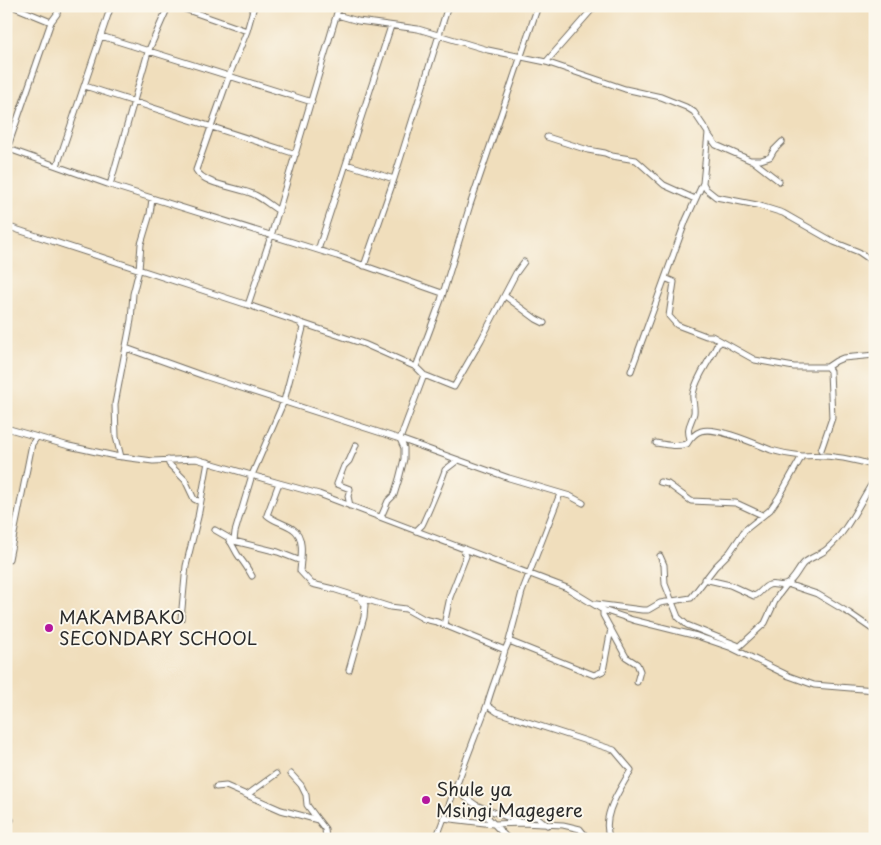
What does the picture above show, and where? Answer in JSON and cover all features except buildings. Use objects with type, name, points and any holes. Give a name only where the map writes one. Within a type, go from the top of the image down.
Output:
[{"type":"street","points":[[12,6],[50,22]]},
{"type":"street","points":[[59,6],[57,14],[50,22],[7,148],[110,185],[318,250],[442,293]]},
{"type":"street","points":[[57,166],[111,6]]},
{"type":"street","points":[[110,185],[148,52],[167,8],[170,6]]},
{"type":"street","points":[[176,6],[247,31]]},
{"type":"street","points":[[254,6],[247,31],[197,167],[197,173],[213,182],[255,195],[279,211]]},
{"type":"street","points":[[248,305],[279,211],[339,6]]},
{"type":"street","points":[[364,266],[394,180],[448,6]]},
{"type":"street","points":[[546,62],[595,6]]},
{"type":"street","points":[[416,367],[537,7]]},
{"type":"street","points":[[337,15],[418,29],[488,50],[546,62],[625,89],[661,97],[694,112],[716,145],[758,163],[779,181]]},
{"type":"street","points":[[318,250],[392,26]]},
{"type":"street","points":[[101,36],[312,102]]},
{"type":"street","points":[[84,86],[296,154]]},
{"type":"street","points":[[631,371],[695,199],[703,184],[708,134]]},
{"type":"street","points":[[547,137],[588,150],[636,160],[664,185],[695,199]]},
{"type":"street","points":[[750,160],[761,160],[770,157],[782,142]]},
{"type":"street","points":[[346,164],[394,180]]},
{"type":"street","points":[[703,184],[716,197],[757,205],[783,213],[834,242],[859,252],[875,263]]},
{"type":"street","points":[[121,457],[116,436],[115,404],[139,270],[140,244],[150,214],[152,199]]},
{"type":"street","points":[[6,226],[364,344],[416,367],[424,375],[454,387],[516,273],[524,262]]},
{"type":"street","points":[[665,278],[674,282],[669,316],[677,325],[706,336],[712,336],[755,360],[794,367],[827,367],[843,358],[875,355]]},
{"type":"street","points":[[505,296],[536,319],[544,322]]},
{"type":"street","points":[[234,541],[252,475],[284,401],[303,328],[298,321]]},
{"type":"street","points":[[690,439],[687,431],[694,413],[693,396],[696,382],[717,345],[721,342]]},
{"type":"street","points":[[126,348],[204,376],[570,496],[584,503]]},
{"type":"street","points":[[821,450],[832,418],[830,371],[827,367]]},
{"type":"street","points":[[380,517],[388,501],[394,495],[399,479],[404,459],[404,448],[400,439],[424,375]]},
{"type":"street","points":[[6,428],[69,446],[121,457],[153,461],[196,459],[319,494],[567,588],[603,610],[633,620],[697,636],[732,648],[789,676],[814,685],[875,690]]},
{"type":"street","points":[[656,443],[682,446],[687,444],[700,431],[722,432],[771,450],[802,456],[835,456],[875,466]]},
{"type":"street","points":[[6,561],[9,559],[32,444],[37,437]]},
{"type":"street","points":[[350,506],[348,496],[350,490],[337,484],[342,477],[344,466],[349,461],[356,445]]},
{"type":"street","points":[[593,604],[648,610],[660,603],[691,598],[704,579],[730,552],[745,530],[770,510],[802,456]]},
{"type":"street","points":[[168,460],[169,464],[185,480],[194,499],[200,502]]},
{"type":"street","points":[[416,531],[423,524],[436,490],[444,477],[445,470],[458,460]]},
{"type":"street","points":[[180,619],[186,566],[208,462]]},
{"type":"street","points":[[732,648],[740,646],[765,623],[777,596],[793,579],[804,563],[820,555],[838,538],[854,516],[875,479]]},
{"type":"street","points":[[660,482],[668,484],[691,500],[736,504],[762,515]]},
{"type":"street","points":[[279,483],[267,516],[295,529],[299,536],[301,550],[300,571],[312,584],[406,610],[424,619],[444,625],[505,650]]},
{"type":"street","points":[[436,839],[487,705],[509,641],[522,592],[560,494]]},
{"type":"street","points":[[215,530],[234,541],[278,552],[301,562]]},
{"type":"street","points":[[227,538],[234,546],[238,557],[246,564],[252,576]]},
{"type":"street","points":[[444,625],[450,597],[466,556],[463,548]]},
{"type":"street","points":[[660,556],[664,565],[665,584],[678,617],[686,625],[740,646]]},
{"type":"street","points":[[704,579],[730,584],[754,596],[771,584],[780,586],[787,584],[817,594],[875,631]]},
{"type":"street","points":[[349,670],[364,617],[365,606],[359,597]]},
{"type":"street","points":[[603,610],[603,615],[626,657],[637,664],[640,671],[637,682]]},
{"type":"street","points":[[509,641],[594,675],[603,671],[611,629]]},
{"type":"street","points":[[487,705],[497,712],[614,750],[631,770],[610,807],[604,839]]},
{"type":"street","points":[[248,795],[276,774]]},
{"type":"street","points":[[291,774],[301,785],[306,794],[308,805],[325,829],[326,839]]},
{"type":"street","points":[[216,787],[226,786],[282,810],[318,820]]},
{"type":"street","points":[[455,790],[476,805],[508,839]]},
{"type":"street","points":[[476,805],[522,824]]},
{"type":"street","points":[[443,818],[493,824],[563,825],[580,829],[588,839]]},
{"type":"street","points":[[606,830],[610,839]]},
{"type":"place","name":"MAKAMBAKO SECONDARY SCHOOL","points":[[49,628]]},
{"type":"place","name":"Shule ya Msingi Magegere","points":[[426,800]]}]
